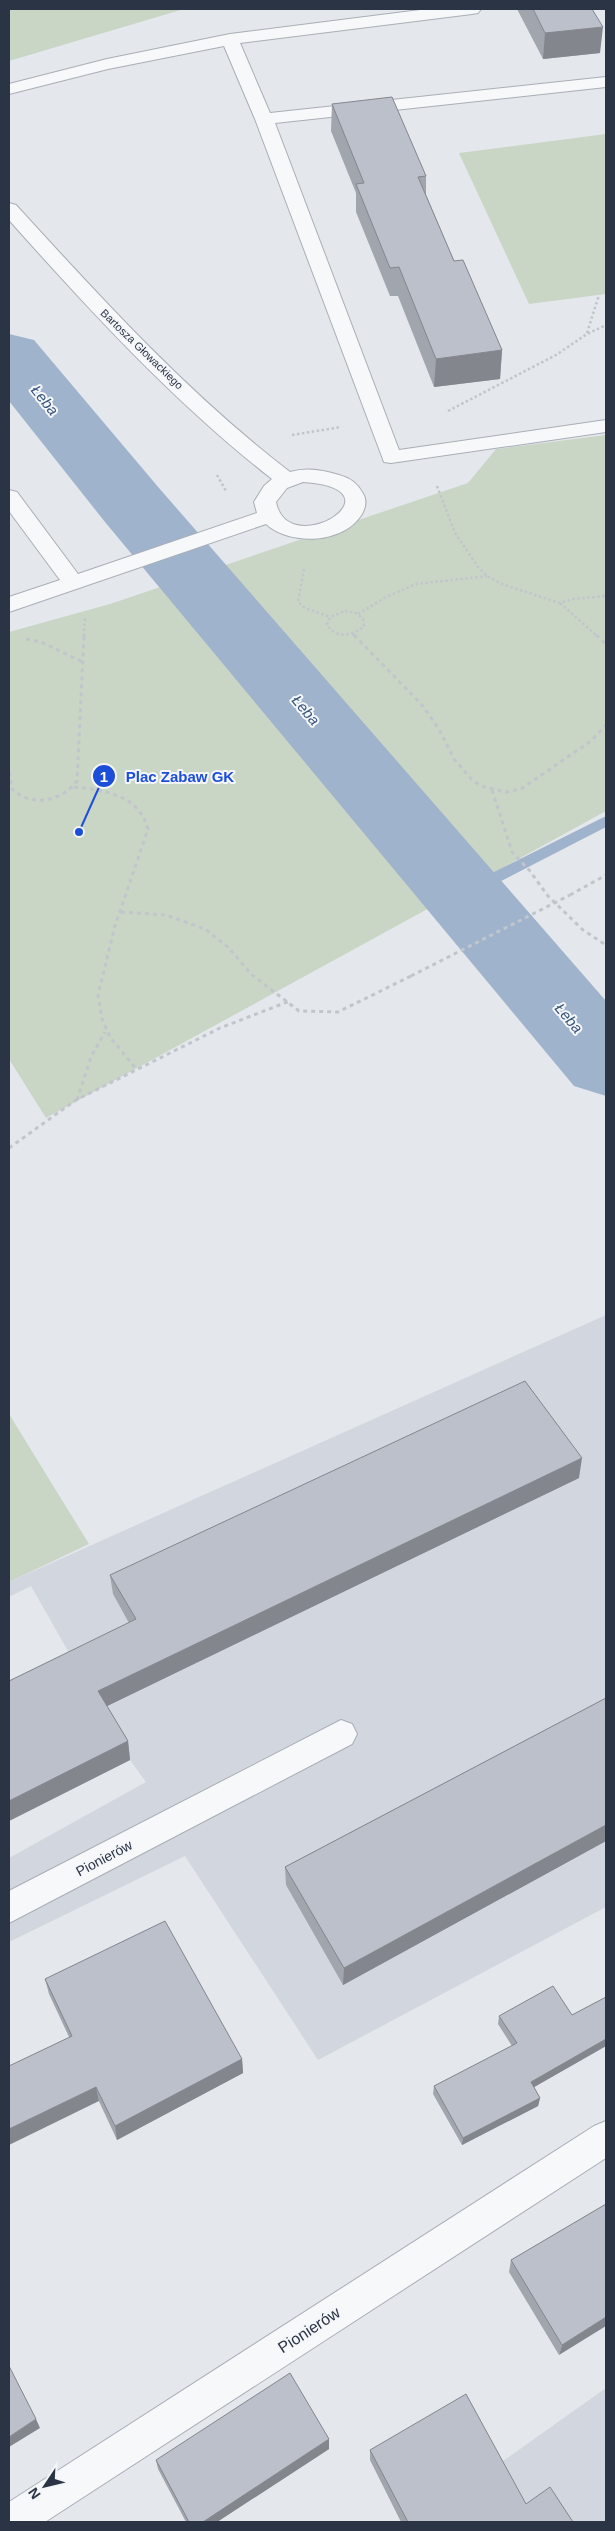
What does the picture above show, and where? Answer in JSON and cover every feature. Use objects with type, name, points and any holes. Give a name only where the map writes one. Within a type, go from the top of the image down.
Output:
[{"type":"street","points":[[9,89],[107,64],[230,39],[466,9]]},
{"type":"street","points":[[230,39],[264,119],[391,457],[606,426]]},
{"type":"street","points":[[264,119],[606,82]]},
{"type":"street","name":"Bartosza Głowackiego","points":[[9,209],[116,326],[247,449],[286,479]]},
{"type":"street","points":[[302,475],[321,476],[337,480],[349,488],[355,499],[354,510],[346,520],[339,524],[314,531],[297,530],[280,525],[269,516],[265,502],[270,489],[286,479],[302,475]]},
{"type":"street","points":[[9,497],[73,582]]},
{"type":"street","points":[[9,605],[269,516]]},
{"type":"street","name":"Pionierów","points":[[9,1908],[341,1734]]},
{"type":"street","name":"Pionierów","points":[[12,2522],[606,2138]]},
{"type":"path","points":[[587,334],[599,295]]},
{"type":"path","points":[[441,415],[556,355],[587,334],[606,326]]},
{"type":"path","points":[[425,452],[450,522],[478,567],[488,576],[502,584],[560,603],[606,644]]},
{"type":"path","points":[[304,567],[298,602],[305,608],[330,617]]},
{"type":"path","points":[[358,614],[387,596],[417,584],[434,580],[479,580],[488,576]]},
{"type":"path","points":[[560,603],[573,599],[606,596]]},
{"type":"path","points":[[9,772],[10,784],[14,790],[24,797],[51,800],[70,792],[77,781],[85,609]]},
{"type":"path","points":[[345,610],[358,614],[363,619],[364,626],[353,634],[344,635],[332,631],[327,624],[330,617],[345,610]]},
{"type":"path","points":[[353,634],[379,663],[422,705],[463,771],[473,781],[492,790],[506,792],[521,789],[591,741],[606,726]]},
{"type":"path","points":[[21,638],[41,642],[83,662]]},
{"type":"path","points":[[74,787],[104,790],[133,804],[143,814],[148,830],[121,912],[98,995],[99,1008],[105,1031],[110,1041],[137,1070]]},
{"type":"path","points":[[492,790],[512,852],[516,858],[530,871],[548,896],[583,930],[606,945]]},
{"type":"path","points":[[121,912],[167,914],[198,924],[221,940],[261,983],[290,1001],[299,1011],[338,1012],[606,875]]},
{"type":"path","points":[[597,940],[606,940]]},
{"type":"path","points":[[9,1148],[76,1100],[220,1028],[290,1001]]},
{"type":"path","points":[[76,1100],[91,1057],[105,1031]]},
{"type":"shaded area","points":[[606,1315],[606,1907],[318,2060],[185,1856],[9,1942],[9,1858],[146,1782],[130,1760],[31,1586],[9,1597],[9,1582]]},
{"type":"shaded area","points":[[606,2388],[606,2522],[417,2522]]},
{"type":"green space","points":[[9,9],[184,9],[9,61]]},
{"type":"green space","points":[[606,134],[606,294],[529,304],[459,153]]},
{"type":"green space","points":[[606,435],[606,811],[46,1118],[9,1059],[9,632],[110,604],[468,483],[496,449]]},
{"type":"green space","points":[[9,1414],[89,1544],[9,1582]]},
{"type":"building","points":[[533,9],[592,9],[603,27],[545,33]]},
{"type":"building","points":[[392,97],[426,176],[418,177],[454,261],[463,260],[502,350],[436,359],[399,267],[390,268],[356,184],[364,183],[332,104]]},
{"type":"building","points":[[525,1381],[582,1458],[98,1691],[128,1741],[9,1801],[9,1681],[136,1619],[110,1575]]},
{"type":"building","points":[[606,1698],[606,1825],[344,1968],[285,1867]]},
{"type":"building","points":[[165,1921],[242,2059],[115,2126],[96,2087],[9,2129],[9,2066],[72,2036],[45,1979]]},
{"type":"building","points":[[553,1986],[572,2015],[606,1997],[606,2039],[531,2082],[540,2098],[463,2138],[434,2086],[517,2043],[499,2016]]},
{"type":"building","points":[[606,2204],[606,2317],[562,2345],[511,2260]]},
{"type":"building","points":[[9,2366],[36,2419],[9,2437]]},
{"type":"building","points":[[290,2373],[329,2439],[203,2522],[189,2522],[156,2460]]},
{"type":"building","points":[[466,2394],[526,2504],[550,2487],[573,2522],[408,2522],[370,2450]]},
{"type":"waterway","name":"Łeba","points":[[9,355],[132,505],[606,1062]]},
{"type":"waterway","points":[[463,894],[606,821]]},
{"type":"place","name":"Plac Zabaw GK","points":[[79,832]]}]
